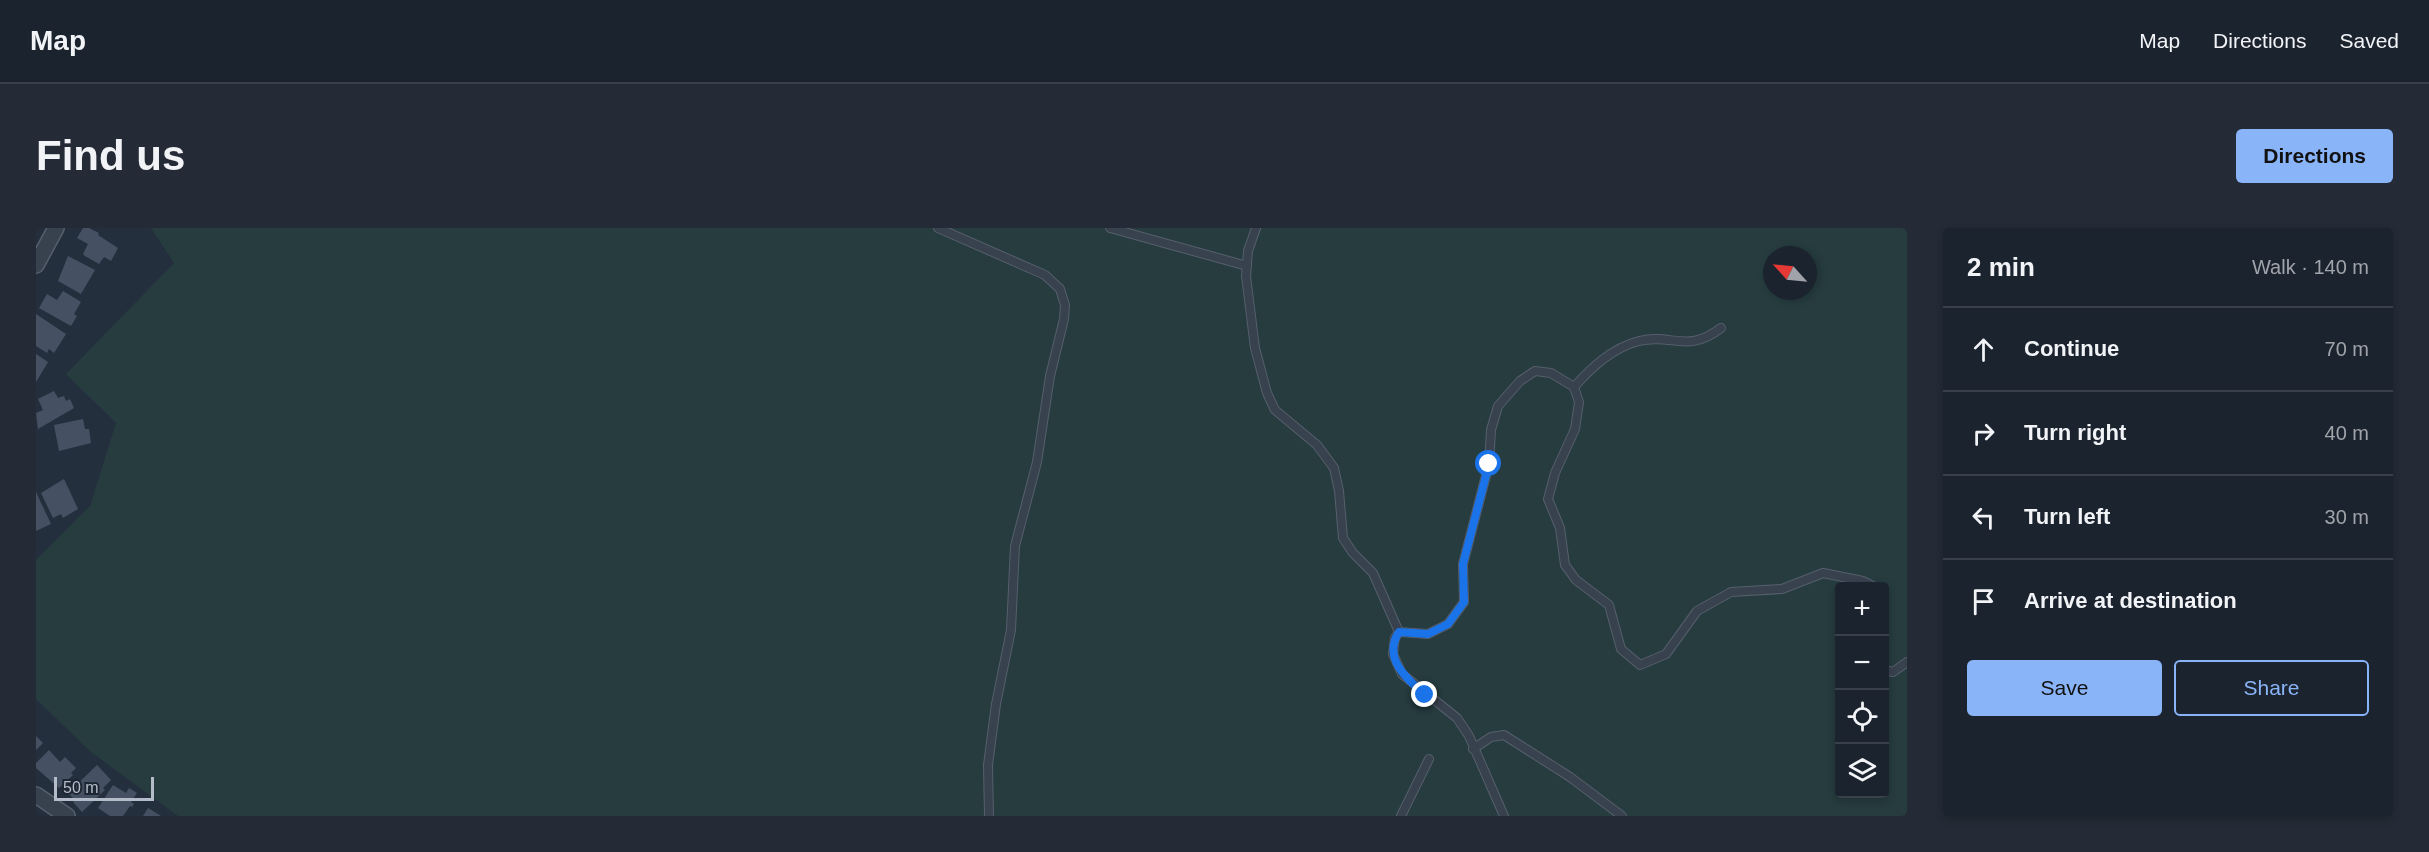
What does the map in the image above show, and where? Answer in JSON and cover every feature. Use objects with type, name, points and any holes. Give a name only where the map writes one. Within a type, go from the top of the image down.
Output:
[{"type":"street","points":[[36,266],[56,228]]},
{"type":"street","points":[[36,795],[67,816]]},
{"type":"lane","points":[[938,228],[1045,275],[1059,289],[1065,304],[1064,319],[1050,376],[1037,462],[1015,546],[1011,630],[996,704],[988,765],[989,816]]},
{"type":"lane","points":[[1110,228],[1246,266]]},
{"type":"lane","points":[[1256,228],[1248,251],[1246,276],[1255,348],[1267,393],[1275,410],[1317,444],[1334,468],[1344,538],[1353,553],[1373,573],[1399,632]]},
{"type":"lane","points":[[1574,387],[1591,368],[1612,353],[1640,341],[1662,340],[1685,343],[1709,337],[1721,328]]},
{"type":"lane","points":[[1399,632],[1428,634],[1448,624],[1464,602],[1463,564],[1489,464],[1491,430],[1498,406],[1520,381],[1535,371],[1551,373],[1574,387],[1579,402],[1575,429],[1555,473],[1548,499],[1560,528],[1565,565],[1576,580],[1609,605],[1621,649],[1640,665],[1665,654],[1697,611],[1731,592],[1782,589],[1823,573],[1866,582]]},
{"type":"lane","points":[[1399,632],[1395,638],[1393,654],[1402,675],[1456,718],[1469,736],[1504,816]]},
{"type":"lane","points":[[1889,671],[1893,672],[1907,662]]},
{"type":"lane","points":[[1473,749],[1491,737],[1504,735],[1570,777],[1622,816]]},
{"type":"lane","points":[[1401,816],[1430,759]]},
{"type":"green space","points":[[151,228],[1907,228],[1907,816],[178,816],[91,752],[36,699],[36,560],[90,506],[116,423],[66,374],[174,263]]},
{"type":"building","points":[[83,228],[99,233],[98,235],[118,248],[111,261],[104,257],[99,264],[83,254],[88,244],[77,238]]},
{"type":"building","points":[[68,256],[95,270],[81,294],[58,281]]},
{"type":"building","points":[[63,291],[81,302],[74,314],[77,316],[71,326],[39,308],[47,294],[57,300]]},
{"type":"building","points":[[36,314],[66,334],[54,353],[49,349],[47,353],[36,346]]},
{"type":"building","points":[[36,354],[48,362],[36,382]]},
{"type":"building","points":[[54,391],[58,398],[64,396],[66,401],[70,399],[74,408],[38,429],[36,413],[43,410],[38,399]]},
{"type":"building","points":[[83,419],[85,429],[89,429],[91,443],[59,451],[54,425]]},
{"type":"building","points":[[64,479],[78,509],[63,518],[61,514],[53,518],[41,493]]},
{"type":"building","points":[[36,492],[51,524],[36,531]]},
{"type":"building","points":[[36,736],[43,743],[36,750]]},
{"type":"building","points":[[49,750],[60,762],[65,757],[76,768],[71,773],[73,775],[59,788],[36,768],[36,763]]},
{"type":"building","points":[[97,765],[111,780],[103,788],[105,790],[82,812],[68,793]]},
{"type":"building","points":[[113,785],[126,793],[129,788],[137,793],[131,802],[134,804],[123,816],[110,816],[98,808]]},
{"type":"building","points":[[148,808],[161,816],[143,816]]},
{"type":"route","points":[[1425,695],[1402,675],[1393,654],[1395,638],[1399,632],[1428,634],[1448,624],[1464,602],[1463,564],[1489,464]]}]
